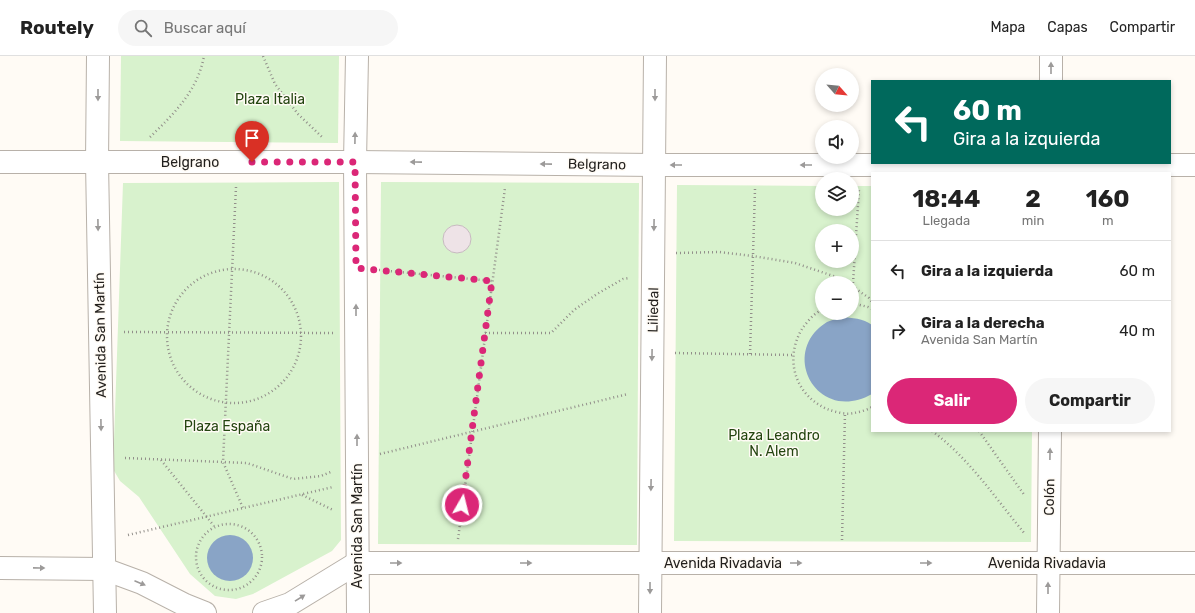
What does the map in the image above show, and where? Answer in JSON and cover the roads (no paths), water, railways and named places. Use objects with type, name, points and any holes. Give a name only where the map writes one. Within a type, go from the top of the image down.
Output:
[{"type":"main road","name":"Avenida San Martín","points":[[98,56],[97,162],[105,613]]},
{"type":"main road","name":"Avenida San Martín","points":[[357,56],[355,162],[358,613]]},
{"type":"main road","name":"Liliedal","points":[[650,613],[655,56]]},
{"type":"main road","points":[[1051,56],[1051,80]]},
{"type":"main road","name":"Belgrano","points":[[0,162],[355,162],[1052,167],[1195,165]]},
{"type":"main road","name":"Colón","points":[[1048,613],[1050,432]]},
{"type":"main road","points":[[264,613],[290,604],[357,563]]},
{"type":"main road","name":"Avenida Rivadavia","points":[[357,563],[1195,563]]},
{"type":"main road","points":[[0,568],[104,569],[142,583],[185,605],[205,613]]},
{"type":"water","points":[[859,319],[871,324],[871,394],[852,401],[835,400],[821,393],[810,381],[805,366],[806,350],[813,335],[827,322],[833,320]]},
{"type":"water","points":[[230,535],[243,539],[249,545],[253,558],[249,571],[243,577],[230,581],[217,577],[211,571],[207,558],[211,545],[217,539]]},
{"type":"park label","name":"Plaza Italia","points":[[270,99]]},
{"type":"park label","name":"Plaza España","points":[[227,426]]},
{"type":"park label","name":"Plaza Leandro N. Alem","points":[[774,444]]}]
